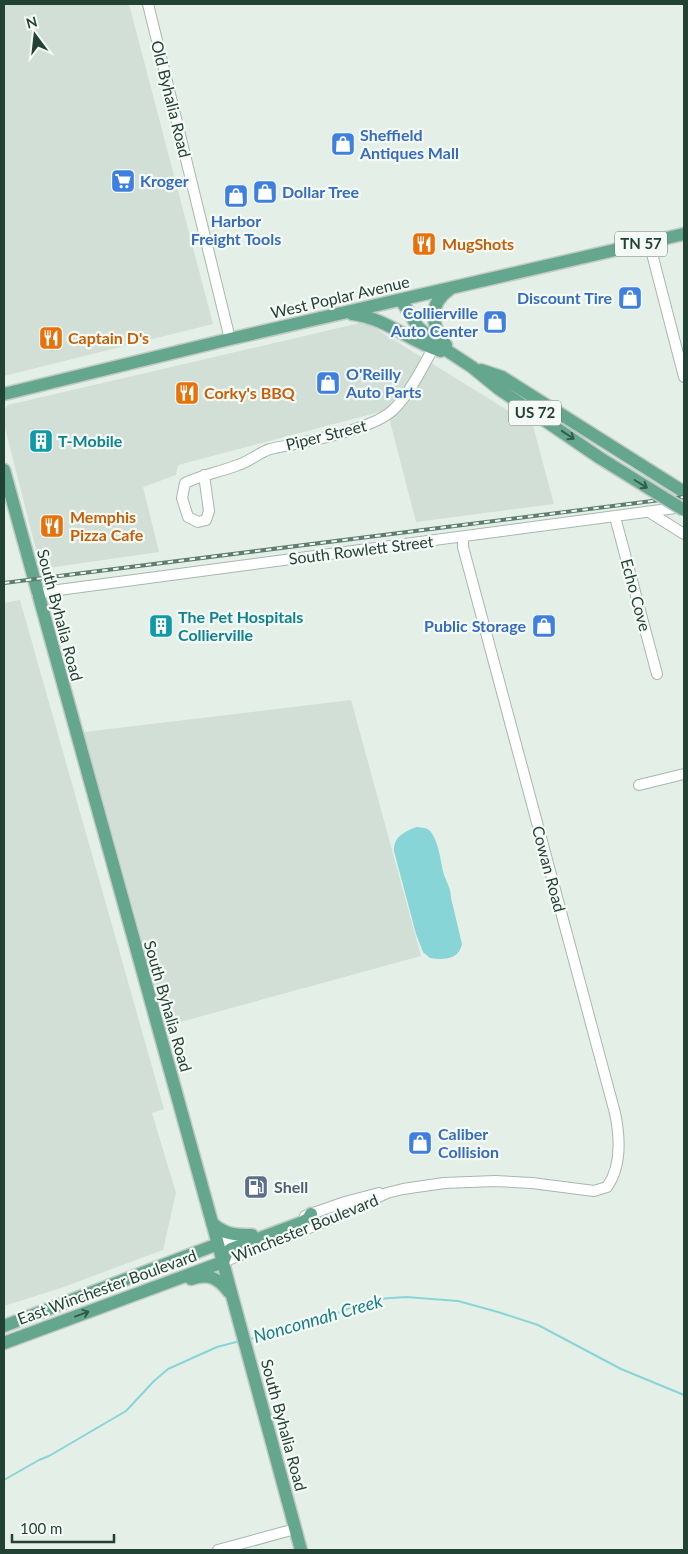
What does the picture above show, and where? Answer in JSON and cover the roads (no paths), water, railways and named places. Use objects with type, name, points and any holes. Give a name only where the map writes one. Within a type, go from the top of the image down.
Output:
[{"type":"main road","name":"West Poplar Avenue","points":[[4,394],[230,339],[684,234]]},
{"type":"main road","points":[[437,343],[434,310],[443,294],[451,288]]},
{"type":"main road","name":"US 72","points":[[402,300],[418,327],[453,355],[600,458],[684,509]]},
{"type":"main road","name":"US 72","points":[[345,313],[363,315],[378,320],[419,343],[437,343]]},
{"type":"main road","name":"US 72","points":[[472,367],[502,377],[684,492]]},
{"type":"main road","name":"South Byhalia Road","points":[[4,470],[301,1550]]},
{"type":"main road","points":[[223,1262],[227,1252],[231,1249],[303,1222],[311,1214]]},
{"type":"main road","points":[[212,1223],[218,1229],[231,1235],[252,1235]]},
{"type":"main road","points":[[110,1304],[143,1286],[211,1260],[217,1253],[218,1244]]},
{"type":"main road","name":"East Winchester Boulevard","points":[[4,1326],[218,1244]]},
{"type":"main road","name":"East Winchester Boulevard","points":[[4,1344],[223,1262]]},
{"type":"main road","points":[[110,1304],[116,1305],[198,1276],[210,1277],[221,1282],[232,1296]]},
{"type":"main road","points":[[53,1325],[54,1307]]},
{"type":"street","name":"Old Byhalia Road","points":[[148,4],[230,339]]},
{"type":"street","points":[[649,242],[684,378]]},
{"type":"street","name":"Piper Street","points":[[204,475],[240,465],[257,454],[270,449],[353,430],[375,422],[396,408],[437,343]]},
{"type":"street","name":"South Rowlett Street","points":[[37,594],[614,516],[684,509]]},
{"type":"street","points":[[649,512],[684,534]]},
{"type":"street","name":"Echo Cove","points":[[614,516],[657,674]]},
{"type":"street","name":"Cowan Road","points":[[463,537],[463,547],[616,1119],[619,1140],[618,1156],[613,1176],[607,1187],[594,1190]]},
{"type":"street","points":[[639,785],[684,774]]},
{"type":"street","name":"Winchester Boulevard","points":[[223,1262],[324,1222],[387,1193],[424,1185],[495,1181],[594,1190]]},
{"type":"street","name":"Winchester Boulevard","points":[[218,1244],[252,1235],[366,1196],[382,1192],[387,1193]]},
{"type":"street","points":[[218,1550],[295,1529]]},
{"type":"water","points":[[417,827],[428,829],[434,837],[444,875],[449,886],[462,944],[458,953],[450,958],[430,958],[423,952],[416,934],[394,851],[395,842],[398,838],[408,830]]},
{"type":"waterway","name":"Nonconnah Creek","points":[[250,1339],[305,1327],[361,1303],[377,1299],[406,1297],[458,1301],[538,1325],[621,1369],[684,1395]]},
{"type":"waterway","name":"Nonconnah Creek","points":[[4,1480],[126,1411],[168,1369],[217,1347],[240,1341]]},
{"type":"railway","points":[[4,583],[684,497]]},
{"type":"place","name":"Sheffield Antiques Mall","points":[[343,144]]},
{"type":"place","name":"Kroger","points":[[123,181]]},
{"type":"place","name":"Dollar Tree","points":[[265,192]]},
{"type":"place","name":"Harbor Freight Tools","points":[[236,196]]},
{"type":"place","name":"MugShots","points":[[424,244]]},
{"type":"place","name":"Discount Tire","points":[[630,298]]},
{"type":"place","name":"Collierville Auto Center","points":[[495,322]]},
{"type":"place","name":"Captain D's","points":[[51,338]]},
{"type":"place","name":"O'Reilly Auto Parts","points":[[328,383]]},
{"type":"place","name":"Corky's BBQ","points":[[187,393]]},
{"type":"place","name":"T-Mobile","points":[[41,441]]},
{"type":"place","name":"Memphis Pizza Cafe","points":[[52,526]]},
{"type":"place","name":"The Pet Hospitals Collierville","points":[[161,626]]},
{"type":"place","name":"Public Storage","points":[[544,626]]},
{"type":"place","name":"Caliber Collision","points":[[420,1143]]},
{"type":"place","name":"Shell","points":[[256,1187]]}]
